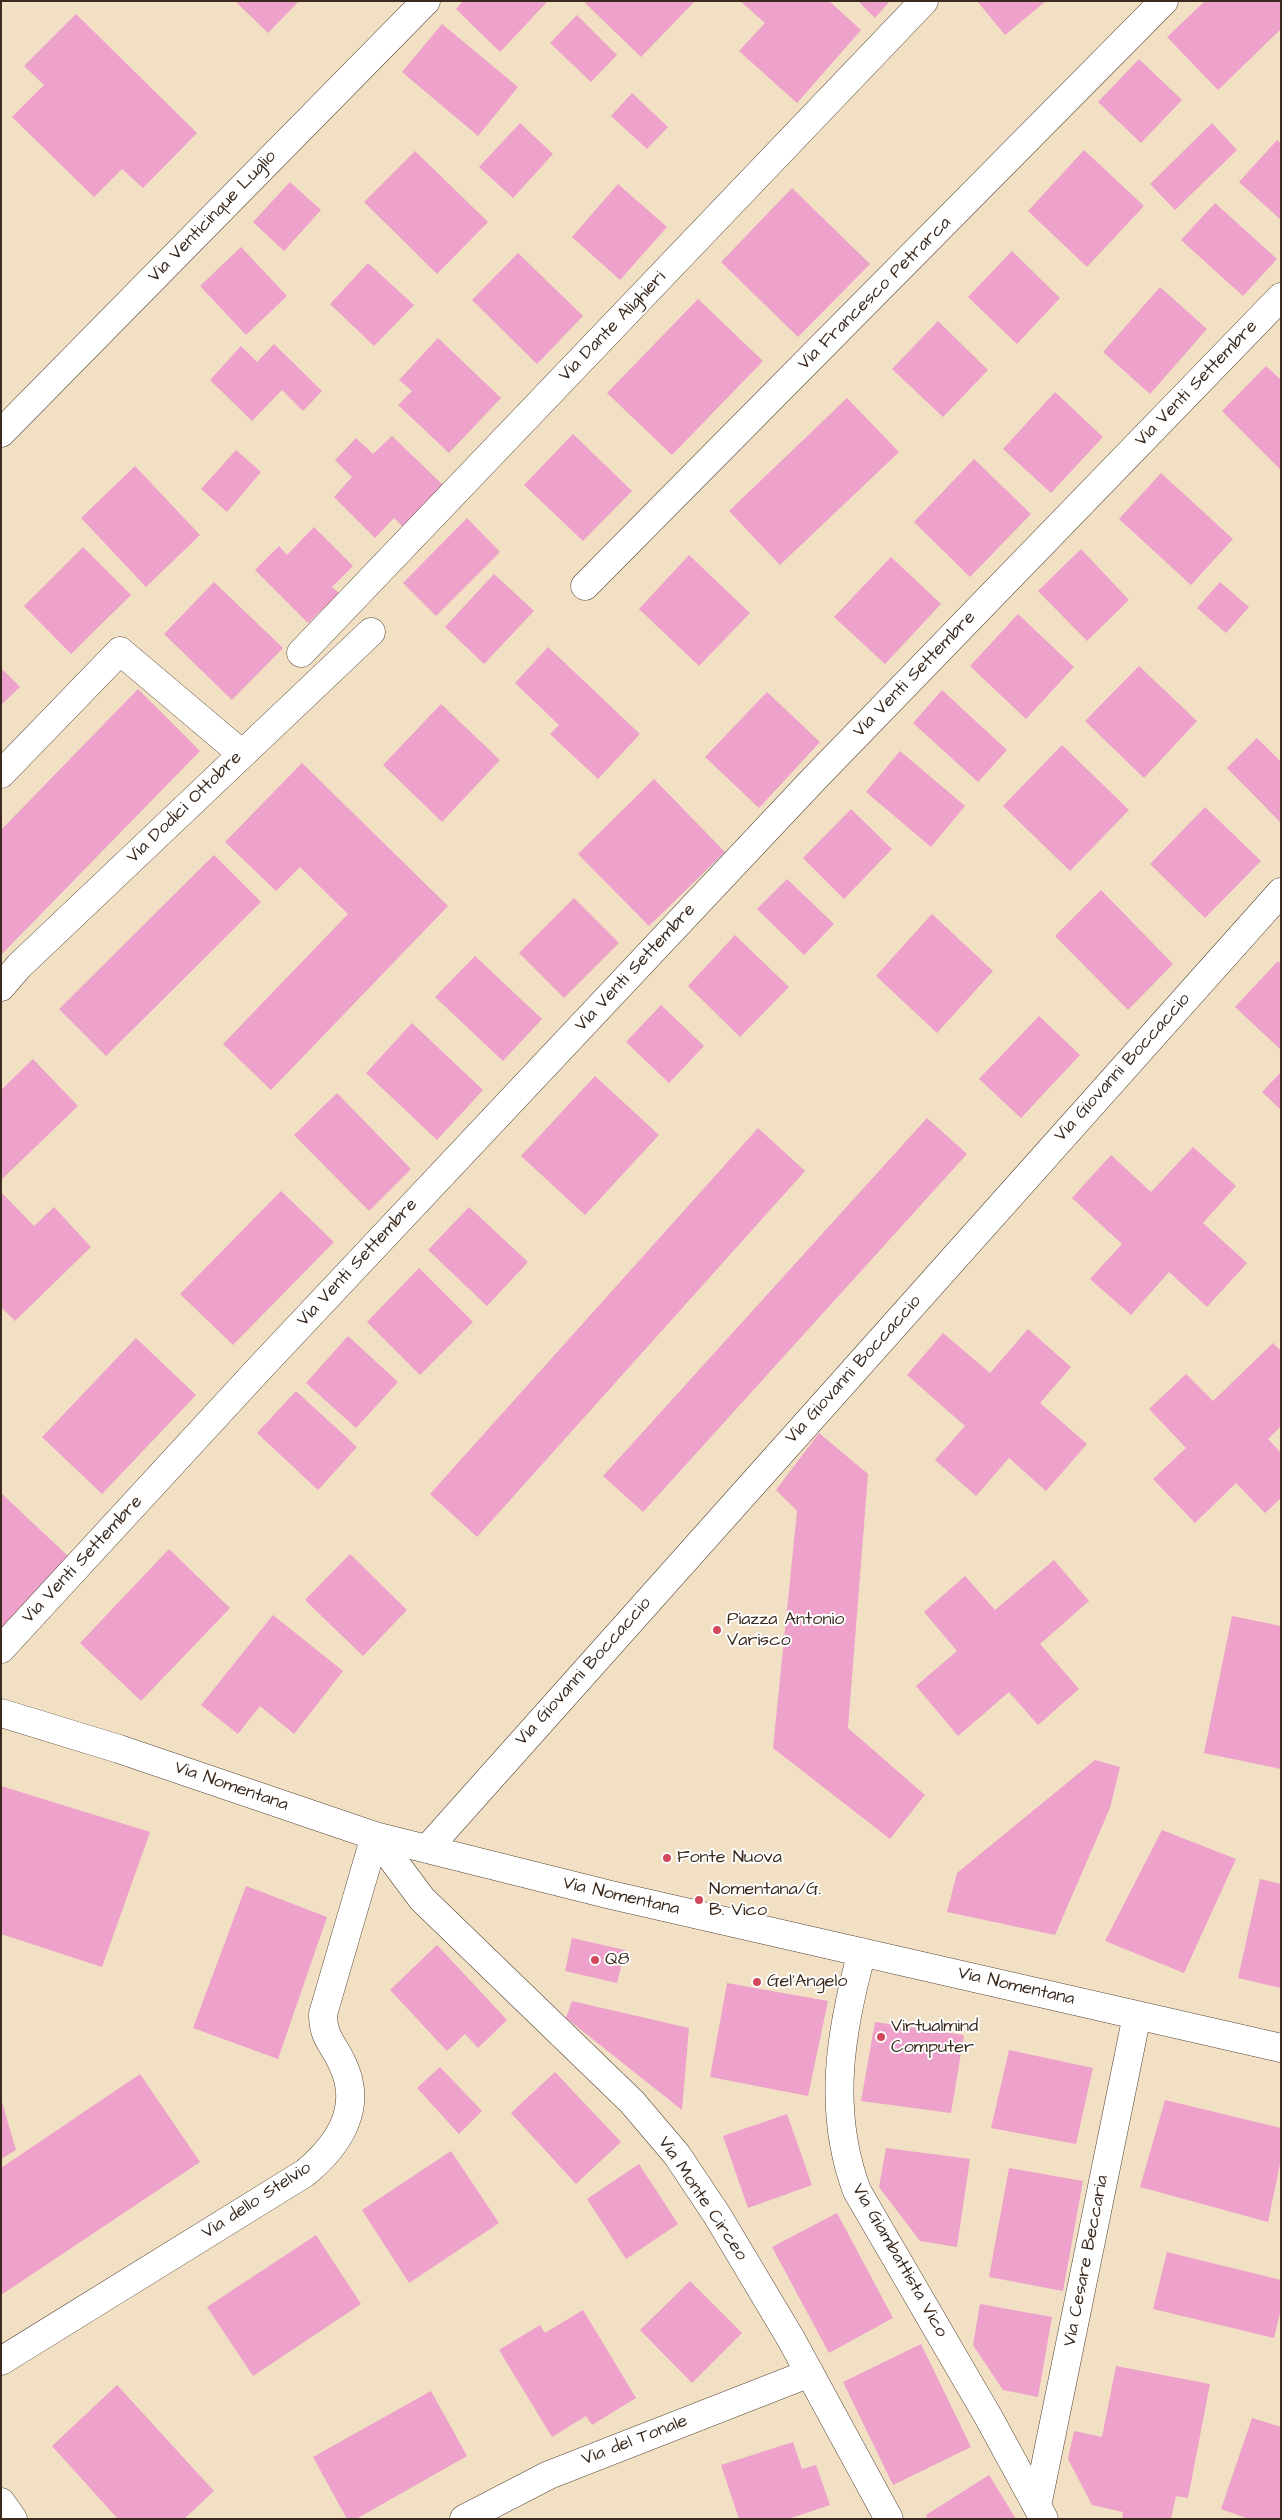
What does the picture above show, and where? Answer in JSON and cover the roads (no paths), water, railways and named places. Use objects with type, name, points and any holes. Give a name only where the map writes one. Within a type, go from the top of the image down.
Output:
[{"type":"street","name":"Via Venticinque Luglio","points":[[1,433],[426,1]]},
{"type":"street","name":"Via Dante Alighieri","points":[[301,653],[924,1]]},
{"type":"street","name":"Via Francesco Petrarca","points":[[585,586],[1164,1]]},
{"type":"street","name":"Via Venti Settembre","points":[[1,1649],[258,1370],[806,787],[1281,297]]},
{"type":"street","name":"Via Dodici Ottobre","points":[[1,987],[19,966],[371,632]]},
{"type":"street","points":[[1,774],[120,652],[242,754]]},
{"type":"street","name":"Via Giovanni Boccaccio","points":[[427,1849],[1281,892]]},
{"type":"street","name":"Via Nomentana","points":[[1,1713],[119,1749],[375,1836],[611,1895],[1281,2048]]},
{"type":"street","name":"Via dello Stelvio","points":[[1,2361],[305,2173],[319,2162],[338,2140],[348,2116],[350,2088],[347,2073],[325,2034],[324,2009],[375,1836]]},
{"type":"street","name":"Via Monte Circeo","points":[[375,1836],[422,1899],[632,2102],[677,2155],[717,2215],[810,2373],[889,2519]]},
{"type":"street","name":"Via Giambattista Vico","points":[[862,1952],[848,2007],[840,2075],[839,2116],[847,2164],[857,2191],[989,2418],[1040,2513]]},
{"type":"street","name":"Via Cesare Beccaria","points":[[1040,2513],[1137,2015]]},
{"type":"street","name":"Via del Tonale","points":[[464,2519],[549,2475],[810,2373]]},
{"type":"street","points":[[1,2502],[13,2519]]},
{"type":"place","name":"Piazza Antonio Varisco","points":[[717,1630]]},
{"type":"place","name":"Fonte Nuova","points":[[667,1858]]},
{"type":"place","name":"Nomentana/G. B. Vico","points":[[699,1900]]},
{"type":"place","name":"Q8","points":[[595,1960]]},
{"type":"place","name":"Gel'Angelo","points":[[757,1982]]},
{"type":"place","name":"Virtualmind Computer","points":[[881,2037]]}]
